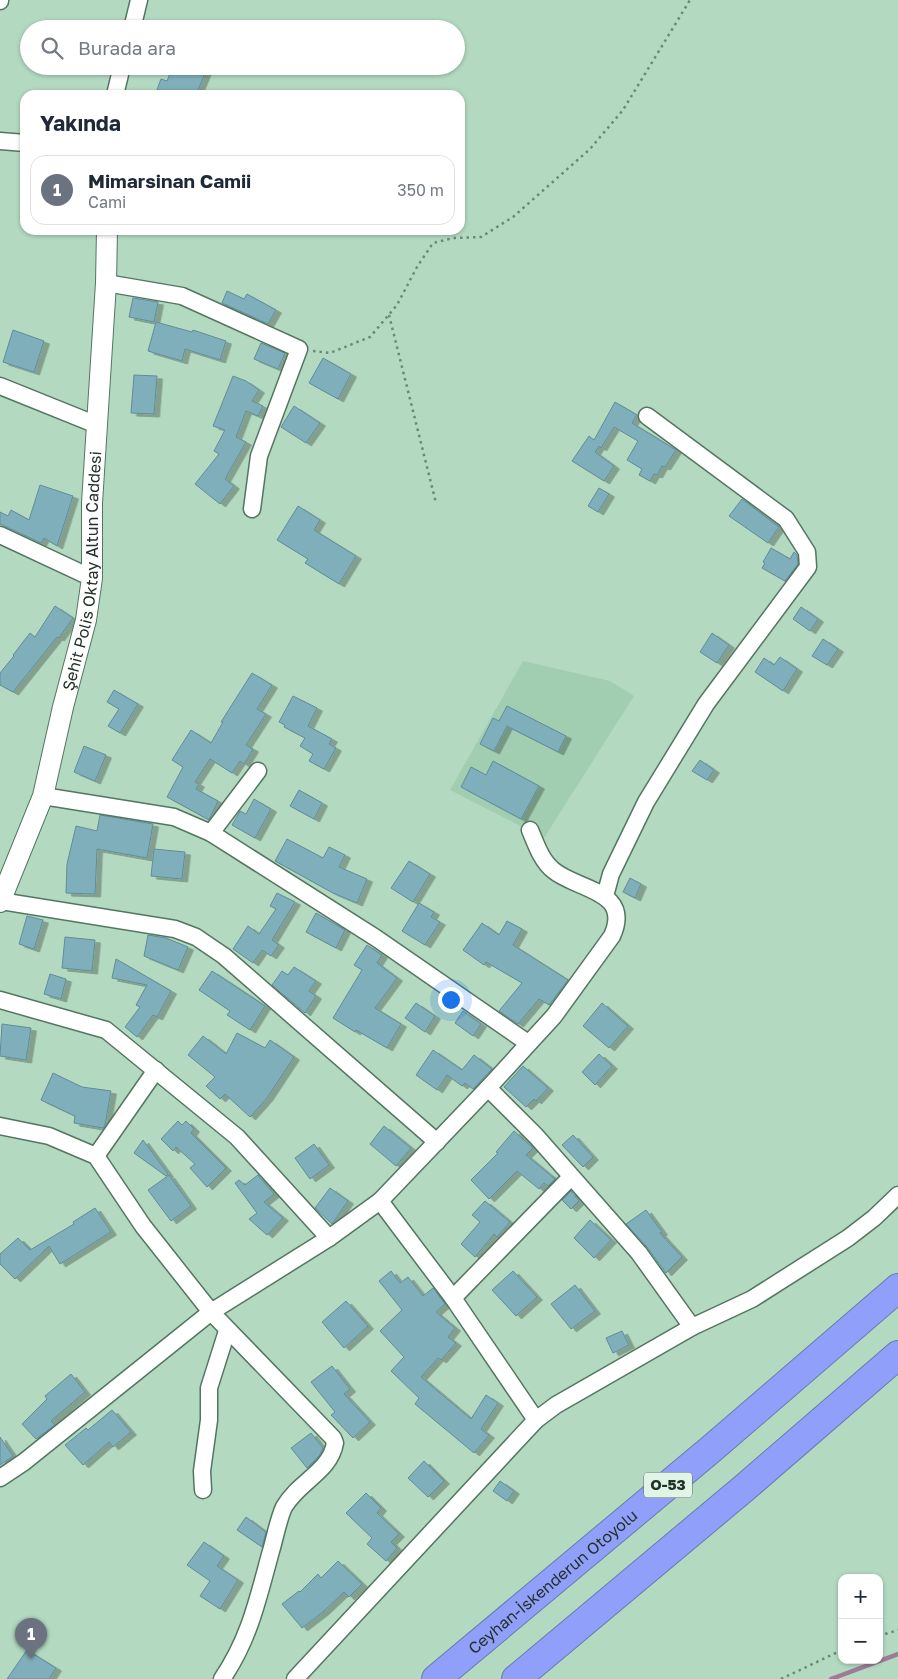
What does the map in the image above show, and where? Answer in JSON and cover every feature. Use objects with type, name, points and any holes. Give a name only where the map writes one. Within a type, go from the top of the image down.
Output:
[{"type":"highway","name":"Ceyhan-İskenderun Otoyolu","points":[[436,1679],[710,1450],[898,1288]]},
{"type":"highway","points":[[516,1679],[735,1496],[898,1355]]},
{"type":"street","points":[[134,20],[139,0]]},
{"type":"street","points":[[116,90],[120,75]]},
{"type":"street","points":[[0,142],[20,143]]},
{"type":"street","name":"Şehit Polis Oktay Altun Caddesi","points":[[0,901],[43,796],[63,707],[86,620],[92,578],[92,503],[108,235]]},
{"type":"street","points":[[106,283],[182,296],[299,349],[259,456],[252,509]]},
{"type":"street","points":[[0,386],[97,425]]},
{"type":"street","points":[[605,896],[611,874],[646,802],[706,704],[808,568],[807,552],[786,519],[646,416]]},
{"type":"street","points":[[0,535],[92,578]]},
{"type":"street","points":[[211,833],[258,771]]},
{"type":"street","points":[[43,796],[174,817],[211,833],[376,938],[528,1043]]},
{"type":"street","points":[[0,1478],[24,1462],[211,1312],[329,1238],[380,1200],[437,1142],[554,1016],[612,936],[617,926],[617,916],[605,896],[555,872],[541,854],[530,830]]},
{"type":"street","points":[[0,901],[175,929],[196,937],[224,956],[437,1142]]},
{"type":"street","points":[[0,1000],[106,1030],[237,1136],[329,1238]]},
{"type":"street","points":[[96,1156],[156,1070]]},
{"type":"street","points":[[488,1088],[536,1136],[639,1253],[692,1327]]},
{"type":"street","points":[[0,1126],[49,1136],[96,1156],[143,1226],[211,1312],[335,1443],[332,1456],[326,1465],[296,1491],[284,1508],[248,1631],[235,1660],[222,1679]]},
{"type":"street","points":[[453,1298],[571,1177]]},
{"type":"street","points":[[295,1679],[536,1420],[556,1405],[692,1327],[752,1299],[848,1238],[874,1218],[898,1195]]},
{"type":"street","points":[[380,1200],[453,1298],[536,1420]]},
{"type":"street","points":[[203,1490],[202,1471],[209,1420],[209,1388],[227,1331]]},
{"type":"path","points":[[299,349],[330,353],[370,337],[397,305],[417,267],[433,243],[453,238],[481,237],[513,217],[590,149],[623,110],[690,0]]},
{"type":"path","points":[[389,315],[436,503]]},
{"type":"path","points":[[883,1635],[898,1630]]},
{"type":"path","points":[[781,1679],[838,1652]]},
{"type":"shaded area","points":[[523,661],[610,681],[634,696],[544,838],[450,790]]},
{"type":"building","points":[[169,75],[204,75],[198,90],[157,90],[161,79],[167,81]]},
{"type":"building","points":[[227,291],[244,299],[247,294],[276,310],[268,324],[222,303]]},
{"type":"building","points":[[133,298],[158,302],[154,322],[129,317]]},
{"type":"building","points":[[156,322],[192,332],[193,330],[226,341],[220,360],[185,349],[182,361],[148,351]]},
{"type":"building","points":[[13,330],[44,341],[34,372],[3,362]]},
{"type":"building","points":[[261,343],[285,353],[278,369],[254,359]]},
{"type":"building","points":[[323,358],[351,374],[338,399],[309,383]]},
{"type":"building","points":[[134,375],[157,376],[154,414],[131,413]]},
{"type":"building","points":[[233,376],[246,381],[259,390],[252,401],[263,406],[258,416],[246,411],[236,437],[246,442],[225,479],[234,486],[220,504],[195,484],[219,454],[214,451],[225,430],[213,426]]},
{"type":"building","points":[[615,402],[637,415],[632,423],[676,450],[665,467],[662,466],[657,475],[654,474],[650,481],[639,475],[642,469],[627,460],[638,441],[614,427],[601,448],[599,446],[595,452],[614,466],[604,481],[572,461],[589,436],[594,440]]},
{"type":"building","points":[[294,406],[320,423],[306,443],[281,427]]},
{"type":"building","points":[[40,485],[73,496],[57,546],[44,538],[41,543],[0,524],[0,512],[8,516],[11,510],[29,520]]},
{"type":"building","points":[[599,488],[609,494],[598,512],[588,506]]},
{"type":"building","points":[[742,499],[779,527],[768,543],[729,516]]},
{"type":"building","points":[[298,506],[320,520],[314,530],[356,556],[339,584],[305,563],[308,559],[277,540]]},
{"type":"building","points":[[771,548],[790,559],[794,552],[797,555],[798,564],[785,581],[762,568],[765,563],[763,562]]},
{"type":"building","points":[[55,606],[73,618],[59,638],[57,637],[13,692],[0,685],[0,673],[30,633],[35,637]]},
{"type":"building","points":[[801,607],[818,619],[810,631],[793,619]]},
{"type":"building","points":[[712,633],[729,645],[717,663],[700,652]]},
{"type":"building","points":[[823,639],[838,649],[827,665],[812,656]]},
{"type":"building","points":[[780,657],[797,669],[783,691],[755,672],[764,658],[774,665]]},
{"type":"building","points":[[252,673],[272,685],[257,709],[266,714],[246,745],[253,749],[244,764],[240,761],[232,773],[210,759],[195,782],[199,784],[196,789],[218,801],[209,820],[167,797],[183,767],[172,760],[191,730],[211,743],[223,722],[221,722]]},
{"type":"building","points":[[114,690],[138,704],[120,733],[108,726],[119,709],[107,702]]},
{"type":"building","points":[[293,696],[317,708],[308,726],[332,739],[329,744],[336,748],[324,769],[309,761],[313,754],[300,746],[305,738],[284,727],[285,725],[279,722]]},
{"type":"building","points":[[507,706],[566,736],[558,752],[507,726],[494,751],[480,744],[493,718],[499,721]]},
{"type":"building","points":[[84,746],[106,755],[95,781],[74,772]]},
{"type":"building","points":[[700,760],[714,770],[707,780],[692,771]]},
{"type":"building","points":[[493,761],[539,786],[521,819],[461,787],[471,767],[486,775]]},
{"type":"building","points":[[299,790],[322,803],[314,819],[290,806]]},
{"type":"building","points":[[254,799],[271,809],[255,838],[232,825],[240,811],[246,814]]},
{"type":"building","points":[[100,815],[153,824],[147,858],[97,849],[95,894],[66,893],[67,864],[76,826],[97,831]]},
{"type":"building","points":[[287,839],[323,858],[329,847],[345,855],[339,867],[367,879],[357,903],[333,893],[275,861]]},
{"type":"building","points":[[154,849],[185,852],[182,879],[151,876]]},
{"type":"building","points":[[409,861],[430,874],[413,902],[391,888]]},
{"type":"building","points":[[630,878],[641,884],[635,898],[623,892]]},
{"type":"building","points":[[277,893],[295,902],[272,940],[279,945],[271,956],[262,950],[253,963],[233,949],[248,926],[259,934],[276,909],[270,906]]},
{"type":"building","points":[[419,903],[434,912],[431,917],[440,922],[425,945],[402,931]]},
{"type":"building","points":[[316,913],[345,930],[336,948],[306,932]]},
{"type":"building","points":[[27,916],[43,920],[34,949],[19,944]]},
{"type":"building","points":[[507,921],[522,929],[513,945],[568,980],[549,1005],[539,999],[518,1024],[499,1011],[522,983],[486,962],[484,965],[463,950],[482,923],[499,935]]},
{"type":"building","points":[[148,935],[166,938],[188,947],[178,970],[144,956]]},
{"type":"building","points":[[65,937],[95,940],[92,971],[62,968]]},
{"type":"building","points":[[367,945],[382,955],[377,963],[397,978],[375,1008],[401,1024],[387,1048],[356,1030],[355,1032],[333,1018],[362,970],[354,965]]},
{"type":"building","points":[[116,959],[171,991],[157,1017],[153,1015],[137,1037],[125,1027],[140,1007],[136,1005],[147,985],[112,978]]},
{"type":"building","points":[[294,967],[316,981],[309,991],[316,996],[305,1013],[272,985],[282,971],[288,975]]},
{"type":"building","points":[[212,971],[265,1006],[250,1030],[227,1015],[230,1011],[199,990]]},
{"type":"building","points":[[50,974],[66,979],[61,999],[44,994]]},
{"type":"building","points":[[416,1003],[435,1016],[425,1032],[405,1018]]},
{"type":"building","points":[[602,1003],[628,1026],[609,1048],[583,1026]]},
{"type":"building","points":[[463,1011],[481,1024],[473,1036],[455,1023]]},
{"type":"building","points":[[2,1024],[31,1028],[26,1060],[0,1056]]},
{"type":"building","points":[[237,1033],[265,1048],[270,1040],[294,1057],[267,1098],[250,1117],[225,1094],[220,1099],[206,1086],[215,1077],[188,1055],[203,1036],[226,1054]]},
{"type":"building","points":[[433,1050],[462,1070],[474,1055],[492,1069],[473,1089],[465,1083],[462,1086],[447,1075],[437,1090],[416,1075]]},
{"type":"building","points":[[599,1054],[612,1066],[595,1085],[582,1072]]},
{"type":"building","points":[[523,1066],[548,1088],[536,1101],[534,1099],[526,1107],[504,1087]]},
{"type":"building","points":[[53,1073],[82,1087],[111,1091],[103,1128],[74,1123],[75,1116],[41,1100]]},
{"type":"building","points":[[178,1121],[182,1125],[186,1121],[194,1129],[191,1133],[226,1168],[207,1187],[190,1168],[195,1164],[176,1147],[173,1151],[161,1139]]},
{"type":"building","points":[[384,1126],[411,1148],[396,1166],[370,1144]]},
{"type":"building","points":[[514,1131],[533,1148],[526,1155],[555,1179],[548,1186],[544,1183],[539,1189],[517,1171],[489,1199],[471,1180],[498,1153],[496,1152]]},
{"type":"building","points":[[573,1135],[593,1157],[583,1167],[562,1145]]},
{"type":"building","points":[[143,1140],[168,1174],[166,1176],[134,1153]]},
{"type":"building","points":[[314,1144],[329,1165],[310,1179],[295,1158]]},
{"type":"building","points":[[169,1175],[191,1206],[171,1221],[148,1190]]},
{"type":"building","points":[[258,1175],[274,1194],[264,1202],[283,1218],[267,1235],[249,1219],[257,1213],[235,1183],[239,1180],[245,1185]]},
{"type":"building","points":[[330,1188],[348,1201],[332,1224],[315,1208]]},
{"type":"building","points":[[571,1191],[579,1201],[571,1209],[562,1200]]},
{"type":"building","points":[[485,1201],[510,1222],[497,1237],[494,1234],[475,1257],[461,1244],[480,1222],[472,1215]]},
{"type":"building","points":[[95,1208],[111,1232],[60,1264],[49,1246],[15,1279],[0,1264],[0,1254],[18,1238],[30,1250],[74,1224],[73,1222]]},
{"type":"building","points":[[646,1210],[662,1232],[660,1233],[682,1257],[666,1273],[647,1247],[626,1224]]},
{"type":"building","points":[[590,1220],[611,1240],[594,1258],[574,1238]]},
{"type":"building","points":[[391,1271],[400,1283],[408,1277],[423,1296],[433,1288],[445,1304],[436,1312],[455,1328],[448,1337],[456,1343],[441,1360],[438,1358],[421,1377],[471,1419],[486,1395],[498,1403],[481,1429],[489,1435],[474,1453],[415,1404],[419,1398],[391,1371],[404,1357],[380,1331],[402,1310],[379,1281]]},
{"type":"building","points":[[513,1271],[537,1297],[516,1316],[492,1290]]},
{"type":"building","points":[[575,1285],[595,1311],[571,1329],[551,1304]]},
{"type":"building","points":[[346,1301],[368,1326],[344,1348],[322,1322]]},
{"type":"building","points":[[622,1331],[629,1345],[613,1353],[606,1338]]},
{"type":"building","points":[[332,1366],[350,1389],[344,1394],[370,1422],[353,1438],[331,1415],[335,1412],[311,1382]]},
{"type":"building","points":[[71,1374],[85,1392],[51,1421],[55,1425],[36,1439],[22,1424],[47,1399],[45,1396]]},
{"type":"building","points":[[112,1410],[131,1432],[113,1447],[109,1442],[83,1465],[65,1445],[86,1428],[88,1430]]},
{"type":"building","points":[[311,1433],[323,1448],[319,1456],[307,1468],[291,1448]]},
{"type":"building","points":[[0,1437],[13,1456],[0,1465]]},
{"type":"building","points":[[424,1461],[444,1481],[428,1497],[408,1478]]},
{"type":"building","points":[[500,1481],[514,1491],[507,1501],[493,1491]]},
{"type":"building","points":[[366,1493],[381,1508],[377,1513],[399,1534],[391,1542],[397,1548],[386,1561],[367,1544],[372,1538],[346,1513]]},
{"type":"building","points":[[246,1517],[266,1532],[262,1547],[237,1530]]},
{"type":"building","points":[[204,1542],[224,1556],[217,1566],[238,1580],[220,1609],[200,1596],[210,1581],[187,1565]]},
{"type":"building","points":[[338,1561],[362,1584],[349,1597],[344,1592],[302,1628],[282,1604],[300,1592],[318,1574],[321,1578]]},
{"type":"building","points":[[27,1650],[56,1668],[49,1679],[7,1679]]},
{"type":"waterway","points":[[831,1679],[898,1654]]},
{"type":"place","name":"Mimarsinan Camii","points":[[31,1659]]}]
